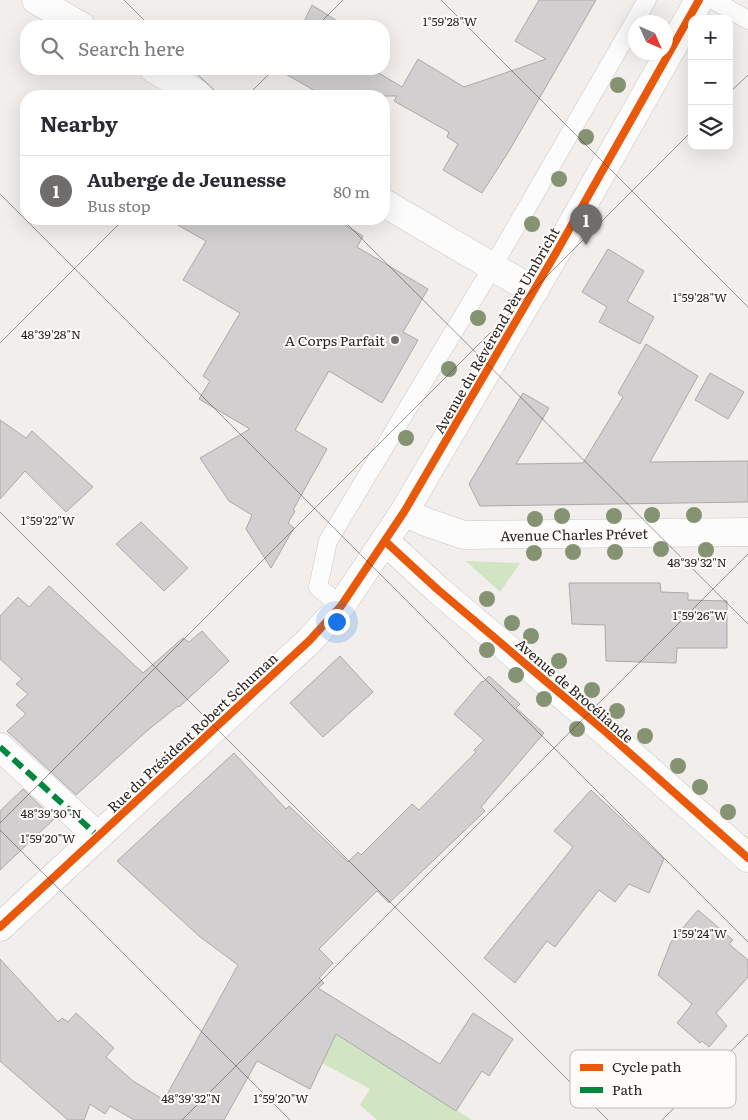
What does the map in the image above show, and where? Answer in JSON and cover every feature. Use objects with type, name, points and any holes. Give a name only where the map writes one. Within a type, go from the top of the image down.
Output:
[{"type":"street","points":[[36,0],[71,20]]},
{"type":"street","name":"Avenue du Révérend Père Umbricht","points":[[386,542],[534,291],[699,0]]},
{"type":"street","points":[[164,75],[191,90]]},
{"type":"street","points":[[390,206],[534,291]]},
{"type":"street","name":"Avenue Charles Prévet","points":[[404,512],[464,535],[748,532]]},
{"type":"street","name":"Rue du Président Robert Schuman","points":[[0,927],[309,641],[342,606],[386,542]]},
{"type":"street","name":"Avenue de Brocéliande","points":[[386,542],[437,589],[614,739],[748,858]]},
{"type":"street","points":[[0,747],[98,836]]},
{"type":"lane","points":[[342,606],[318,587],[328,542],[493,266],[646,0]]},
{"type":"lane","points":[[713,0],[748,20]]},
{"type":"green space","points":[[466,561],[520,563],[500,592]]},
{"type":"green space","points":[[336,1034],[472,1120],[377,1120],[360,1105],[370,1089],[322,1063]]},
{"type":"building","points":[[539,0],[596,0],[509,151],[482,193],[443,170],[458,144],[447,137],[449,132],[394,101],[397,96],[390,96],[390,90],[314,90],[287,75],[382,75],[402,87],[418,59],[464,87],[546,59],[515,41]]},
{"type":"building","points":[[312,5],[336,20],[305,20]]},
{"type":"building","points":[[178,225],[345,225],[363,236],[357,247],[428,289],[403,332],[418,340],[382,403],[329,371],[295,430],[327,449],[293,510],[295,511],[288,523],[294,528],[271,568],[246,529],[252,515],[229,501],[200,458],[250,429],[199,399],[210,381],[203,376],[240,313],[183,280],[206,241]]},
{"type":"building","points":[[608,249],[644,271],[627,301],[654,317],[640,344],[599,322],[607,307],[582,292]]},
{"type":"building","points":[[646,344],[698,376],[650,462],[748,461],[748,502],[480,506],[469,484],[523,393],[549,408],[516,464],[583,463],[623,397],[618,393]]},
{"type":"building","points":[[710,373],[744,392],[728,419],[695,400]]},
{"type":"building","points":[[0,420],[26,438],[32,431],[93,487],[66,512],[25,471],[0,499]]},
{"type":"building","points":[[141,522],[188,568],[164,591],[116,544]]},
{"type":"building","points":[[569,583],[660,583],[661,592],[688,593],[688,600],[727,601],[727,648],[677,648],[676,663],[606,661],[605,625],[572,624]]},
{"type":"building","points":[[49,586],[143,673],[183,638],[189,642],[202,631],[229,661],[179,707],[148,730],[76,795],[7,731],[26,714],[16,705],[28,694],[16,684],[22,679],[0,659],[0,616],[18,597],[29,607]]},
{"type":"building","points":[[340,656],[373,692],[323,737],[290,703]]},
{"type":"building","points":[[489,676],[520,704],[516,708],[544,733],[481,807],[485,811],[389,903],[377,891],[319,949],[333,963],[319,978],[324,983],[318,988],[440,1064],[473,1013],[513,1039],[489,1076],[482,1071],[456,1111],[336,1034],[310,1089],[257,1061],[224,1120],[134,1120],[110,1106],[105,1114],[90,1104],[84,1120],[68,1120],[0,1061],[0,959],[58,1022],[62,1018],[68,1022],[76,1013],[114,1048],[106,1057],[133,1081],[164,1100],[238,965],[199,936],[117,861],[234,753],[286,809],[289,806],[348,862],[358,852],[361,855],[412,804],[419,810],[476,752],[474,750],[484,740],[454,714],[482,681]]},
{"type":"building","points":[[23,789],[54,819],[0,870],[0,811]]},
{"type":"building","points":[[591,790],[664,859],[649,893],[629,884],[615,902],[599,890],[555,947],[547,941],[515,983],[484,958],[573,847],[554,831]]},
{"type":"building","points":[[698,910],[733,940],[729,944],[748,960],[748,977],[716,1013],[727,1026],[709,1047],[702,1041],[700,1043],[677,1023],[692,1004],[658,975],[671,942]]},
{"type":"marked path","points":[[0,747],[98,836]]},
{"type":"cycle path","points":[[0,927],[309,641],[341,606],[404,512],[557,251],[699,0]]},
{"type":"cycle path","points":[[386,542],[437,589],[607,733],[748,858]]},
{"type":"place","name":"Auberge de Jeunesse","points":[[586,245]]},
{"type":"place","name":"A Corps Parfait","points":[[395,340]]}]
